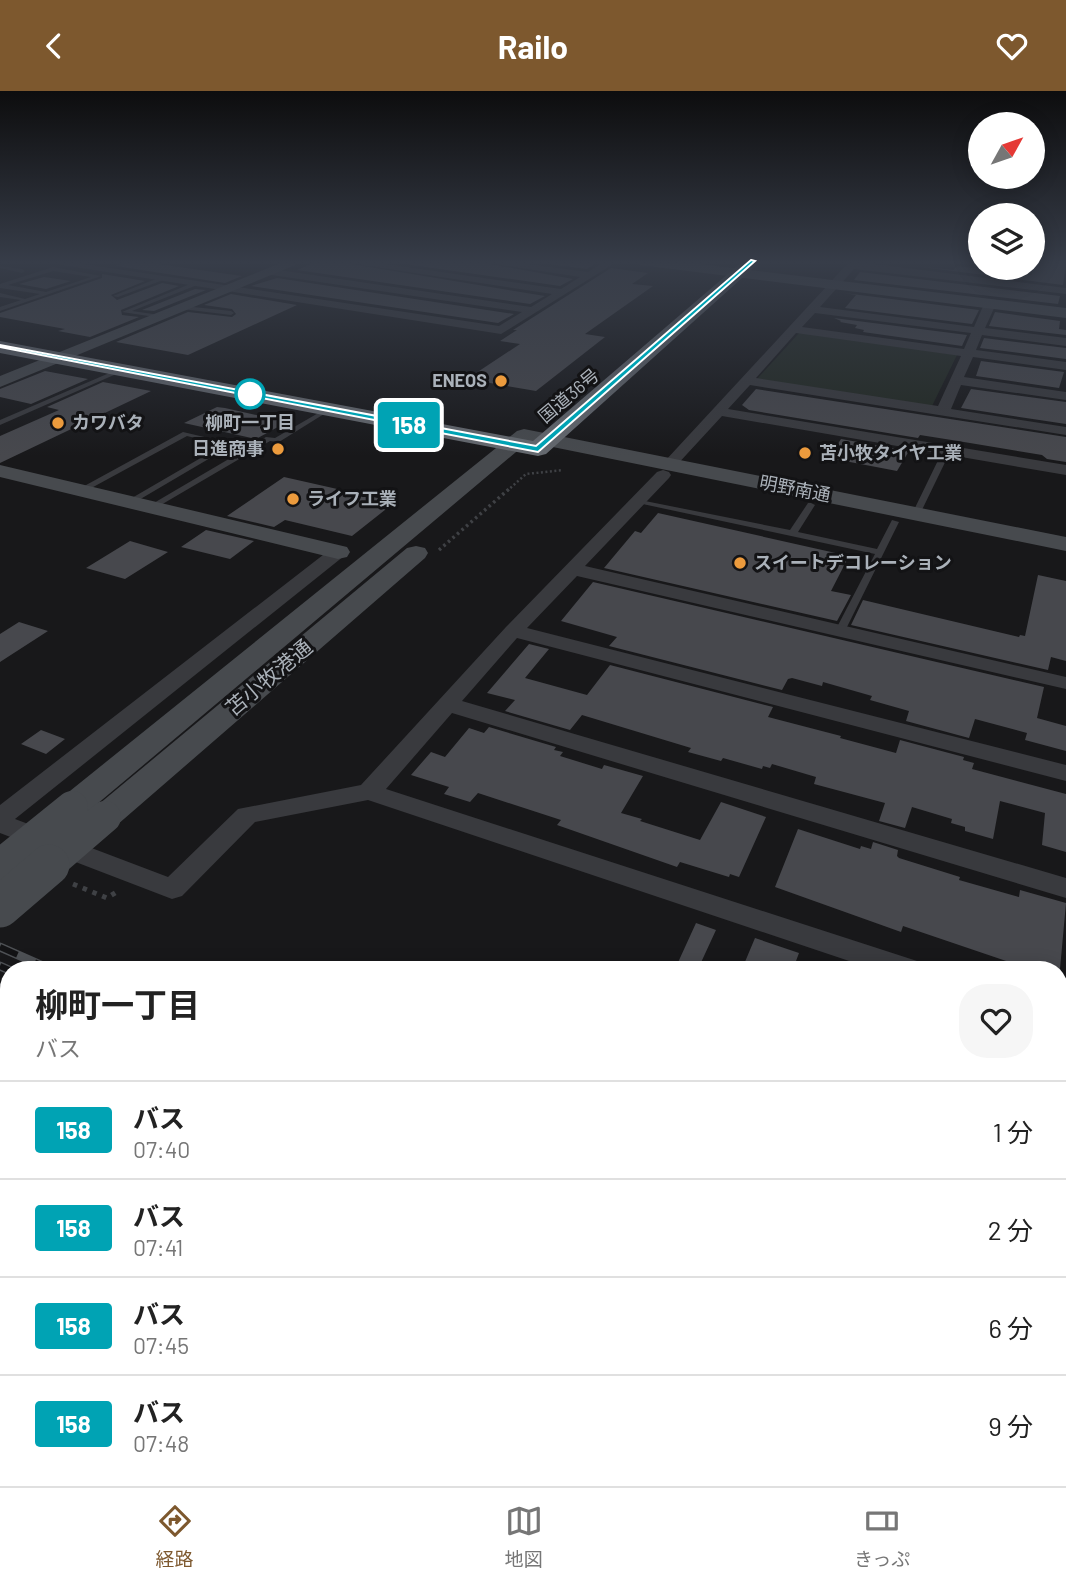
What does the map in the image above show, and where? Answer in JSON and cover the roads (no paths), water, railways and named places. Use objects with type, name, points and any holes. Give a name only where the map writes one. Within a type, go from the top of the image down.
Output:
[{"type":"highway","name":"国道36号","points":[[583,385],[660,326]]},
{"type":"highway","name":"国道36号","points":[[0,337],[121,370],[329,409],[533,438],[667,326]]},
{"type":"highway","name":"国道36号","points":[[0,347],[69,355],[533,438]]},
{"type":"street","points":[[0,382],[138,326]]},
{"type":"street","points":[[475,326],[501,330],[507,326]]},
{"type":"street","points":[[941,326],[1066,342]]},
{"type":"street","points":[[943,411],[981,326]]},
{"type":"street","points":[[369,792],[513,631],[667,470],[792,328],[1066,366]]},
{"type":"street","points":[[745,380],[1066,431]]},
{"type":"street","points":[[955,380],[1066,396]]},
{"type":"street","points":[[717,411],[1066,470]]},
{"type":"street","name":"明野南通","points":[[533,438],[667,470],[906,518],[1066,557]]},
{"type":"street","name":"苫小牧港通","points":[[0,907],[88,812],[533,438]]},
{"type":"street","points":[[0,471],[338,552]]},
{"type":"street","name":"明野南通","points":[[906,518],[1066,544]]},
{"type":"street","points":[[338,552],[0,821],[172,889],[247,815],[369,792],[883,961]]},
{"type":"street","points":[[572,569],[1066,683]]},
{"type":"street","points":[[513,631],[1066,773]]},
{"type":"street","points":[[447,704],[1066,888]]},
{"type":"street","name":"苫小牧港通","points":[[0,865],[88,812]]},
{"type":"lane","points":[[0,423],[121,370]]},
{"type":"lane","points":[[140,504],[269,439],[276,440],[329,409]]},
{"type":"lane","points":[[82,490],[186,434],[230,444],[140,504]]},
{"type":"lane","points":[[840,631],[880,552],[906,518],[947,450]]},
{"type":"lane","points":[[792,534],[815,499]]},
{"type":"lane","points":[[638,501],[880,552]]},
{"type":"railway","points":[[0,947],[32,961]]},
{"type":"place","name":"ENEOS","points":[[501,381]]},
{"type":"place","name":"柳町一丁目","points":[[250,394]]},
{"type":"place","name":"カワバタ","points":[[58,423]]},
{"type":"place","name":"日進商事","points":[[278,449]]},
{"type":"place","name":"苫小牧タイヤ工業","points":[[805,453]]},
{"type":"place","name":"ライフ工業","points":[[293,499]]},
{"type":"place","name":"スイートデコレーション","points":[[740,563]]}]
